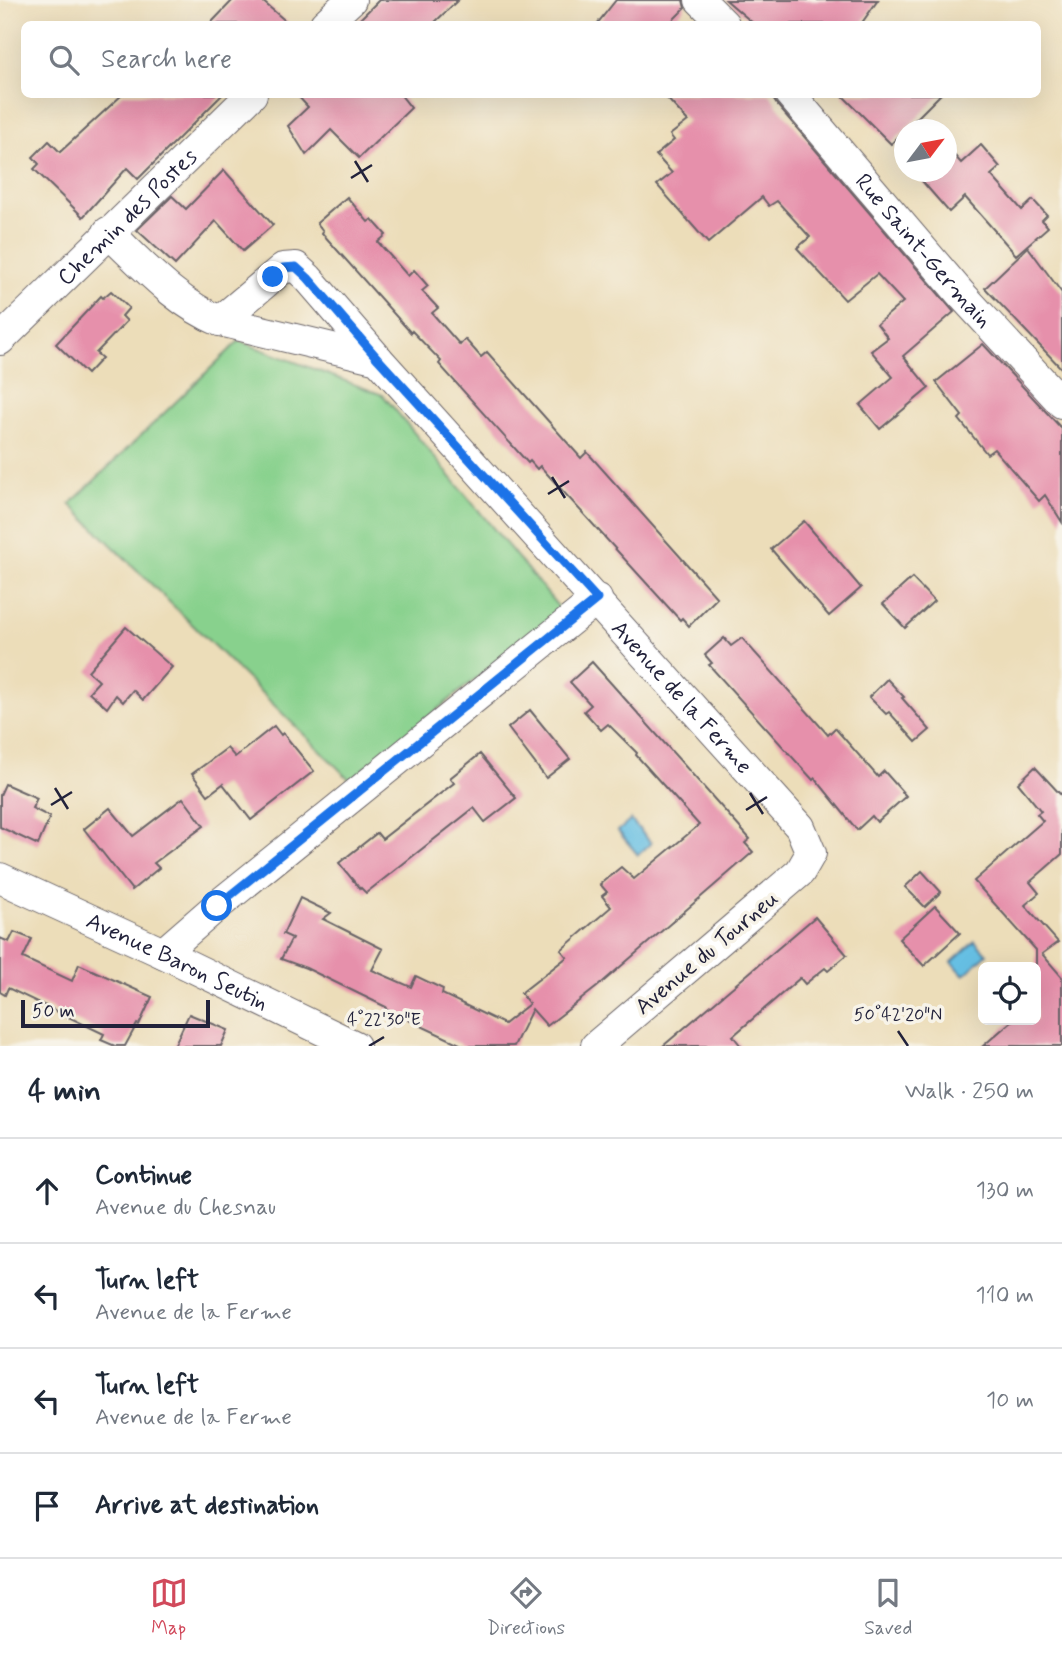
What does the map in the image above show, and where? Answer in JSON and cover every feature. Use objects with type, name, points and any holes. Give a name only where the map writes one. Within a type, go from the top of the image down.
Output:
[{"type":"street","points":[[328,21],[351,0]]},
{"type":"street","points":[[700,0],[721,21]]},
{"type":"street","name":"Chemin des Postes","points":[[0,340],[248,98]]},
{"type":"street","name":"Rue Saint-Germain","points":[[793,98],[960,293],[1062,403]]},
{"type":"street","points":[[108,232],[183,300],[202,313],[220,321],[378,359]]},
{"type":"street","name":"Avenue de la Ferme","points":[[220,321],[283,268],[296,267],[800,827],[811,853]]},
{"type":"street","points":[[163,953],[217,906],[597,599]]},
{"type":"street","name":"Avenue du Tourneu","points":[[596,1046],[800,872],[811,853]]},
{"type":"street","name":"Avenue Baron Seutin","points":[[0,878],[355,1046]]},
{"type":"green space","points":[[239,341],[383,395],[561,610],[350,780],[70,504]]},
{"type":"water","points":[[631,820],[651,843],[638,855],[618,831]]},
{"type":"water","points":[[975,941],[987,954],[964,975],[952,962]]},
{"type":"building","points":[[233,0],[261,0],[286,21],[213,21]]},
{"type":"building","points":[[379,0],[458,0],[436,21],[358,21]]},
{"type":"building","points":[[616,0],[683,0],[685,8],[672,21],[599,21]]},
{"type":"building","points":[[726,0],[878,0],[863,21],[750,21]]},
{"type":"building","points":[[119,98],[219,98],[138,179],[127,168],[83,217],[34,169],[39,164],[33,157],[49,141],[60,152]]},
{"type":"building","points":[[300,98],[403,98],[411,108],[359,158],[331,130],[306,155],[288,126],[308,107]]},
{"type":"building","points":[[667,98],[773,98],[954,312],[903,356],[929,388],[880,429],[860,405],[893,377],[871,351],[888,338],[877,324],[903,302],[877,274],[845,300],[797,248],[810,237],[777,201],[769,206],[762,197],[708,243],[657,185],[672,173],[656,155],[674,140],[670,135],[688,121]]},
{"type":"building","points":[[845,98],[937,98],[916,119],[894,119],[894,141],[891,144]]},
{"type":"building","points":[[981,145],[1000,167],[991,175],[1022,210],[1033,200],[1047,215],[1042,220],[1048,227],[1016,255],[965,197],[949,212],[923,182],[957,182],[957,158],[961,163]]},
{"type":"building","points":[[224,170],[273,225],[243,251],[216,221],[175,265],[137,230],[172,196],[186,209]]},
{"type":"building","points":[[347,197],[368,222],[372,219],[386,235],[378,242],[408,276],[414,270],[428,286],[422,291],[438,308],[432,313],[460,345],[465,339],[481,357],[487,352],[581,458],[587,452],[717,598],[689,626],[682,618],[680,620],[540,466],[537,469],[530,461],[528,463],[439,364],[441,361],[412,331],[411,333],[322,233],[317,223]]},
{"type":"building","points":[[1028,247],[1062,293],[1062,369],[985,288]]},
{"type":"building","points":[[111,291],[129,308],[122,316],[127,321],[96,353],[102,358],[87,374],[56,344],[101,296],[103,298]]},
{"type":"building","points":[[983,344],[1062,429],[1062,522],[1045,495],[1039,501],[994,449],[987,454],[959,419],[962,416],[936,382]]},
{"type":"building","points":[[804,521],[861,588],[829,616],[771,549]]},
{"type":"building","points":[[912,578],[934,601],[905,628],[883,604]]},
{"type":"building","points":[[126,627],[172,667],[143,700],[133,690],[123,702],[116,695],[107,708],[89,692],[99,681],[88,671]]},
{"type":"building","points":[[724,638],[731,646],[742,638],[828,735],[835,728],[878,777],[884,771],[906,796],[877,822],[872,816],[857,830],[815,778],[813,780],[709,665],[712,663],[705,655]]},
{"type":"building","points":[[592,662],[750,839],[745,843],[753,852],[597,987],[547,1026],[532,1009],[514,1046],[464,1046],[306,968],[281,959],[292,938],[283,934],[300,898],[331,913],[323,919],[383,949],[372,970],[411,987],[416,976],[443,989],[442,994],[504,1024],[529,1004],[521,993],[567,957],[561,950],[611,907],[602,896],[607,892],[600,884],[621,867],[634,879],[699,825],[637,753],[608,724],[601,730],[584,711],[591,705],[570,682]]},
{"type":"building","points":[[887,679],[930,730],[916,742],[889,712],[886,714],[869,697]]},
{"type":"building","points":[[530,710],[570,759],[546,778],[508,728]]},
{"type":"building","points":[[274,726],[314,771],[251,820],[223,784],[208,795],[192,774],[227,748],[235,757]]},
{"type":"building","points":[[480,754],[516,798],[485,822],[474,808],[366,893],[360,889],[339,863],[377,833],[382,839],[454,783],[450,778]]},
{"type":"building","points":[[1035,767],[1060,794],[1062,793],[1062,854],[1030,882],[1039,893],[1025,905],[1058,942],[1042,954],[1062,977],[1062,1046],[983,1046],[1007,1025],[1041,1025],[1041,962],[1036,962],[1036,950],[974,881],[1043,821],[1037,814],[1041,811],[1018,783]]},
{"type":"building","points":[[5,784],[37,798],[32,808],[50,817],[38,845],[0,827],[0,795]]},
{"type":"building","points":[[183,798],[204,826],[154,863],[159,868],[132,890],[84,829],[110,808],[133,836]]},
{"type":"building","points":[[922,871],[941,892],[925,907],[905,887]]},
{"type":"building","points":[[935,906],[960,933],[924,966],[899,939]]},
{"type":"building","points":[[815,917],[847,955],[828,971],[825,968],[805,984],[800,978],[733,1036],[741,1046],[663,1046]]},
{"type":"building","points":[[14,932],[32,939],[23,958],[72,981],[79,964],[152,997],[139,1025],[137,1024],[125,1046],[115,1046],[101,1040],[104,1034],[8,988],[5,995],[0,992],[0,938],[9,942]]},
{"type":"building","points":[[189,1014],[228,1030],[221,1046],[174,1046]]},
{"type":"route","points":[[217,906],[597,599],[378,359],[308,278],[296,267],[283,268],[273,277]]}]
